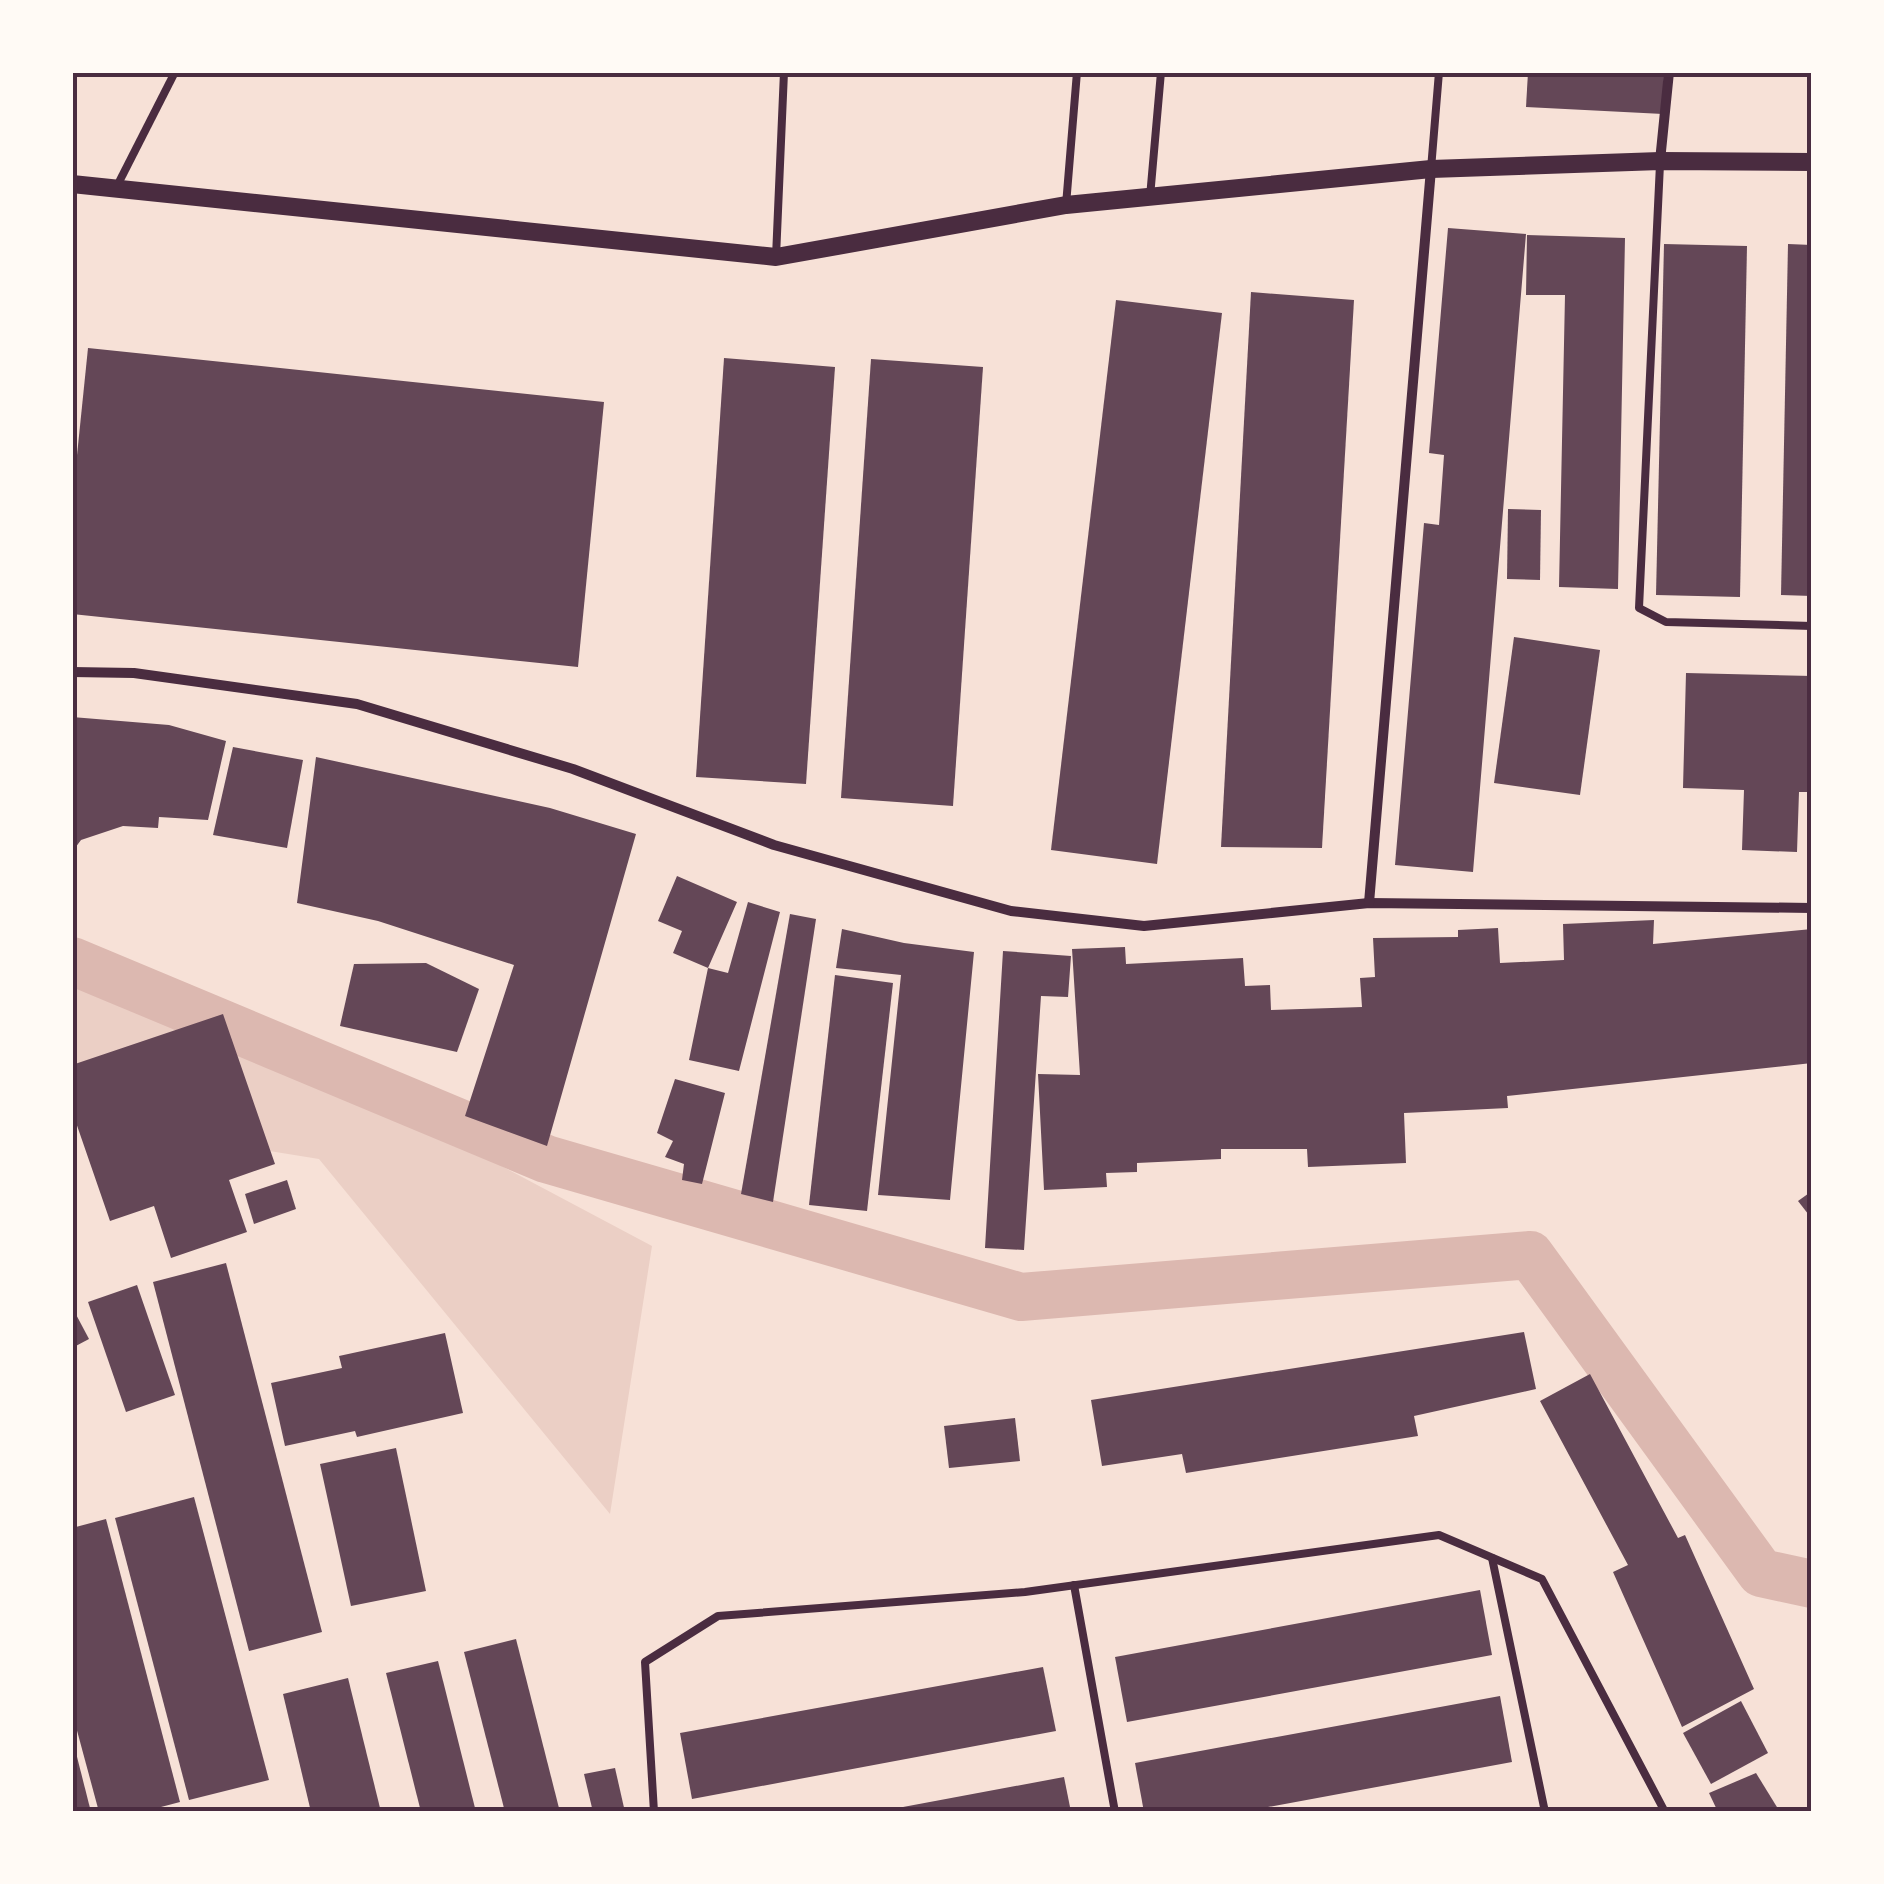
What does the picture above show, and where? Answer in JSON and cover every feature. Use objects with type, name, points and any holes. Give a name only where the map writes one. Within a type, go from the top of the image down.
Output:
[{"type":"street","points":[[1660,160],[1669,72]]},
{"type":"street","points":[[72,184],[776,257],[1066,205],[1431,168],[1660,160],[1812,162]]},
{"type":"street","points":[[1369,903],[1431,168]]},
{"type":"street","points":[[72,672],[134,672],[357,704],[574,769],[774,845],[1011,911],[1144,926],[1369,903],[1812,908]]},
{"type":"lane","points":[[117,186],[175,72]]},
{"type":"lane","points":[[776,257],[784,72]]},
{"type":"lane","points":[[1066,205],[1076,72]]},
{"type":"lane","points":[[1150,197],[1161,72]]},
{"type":"lane","points":[[1431,168],[1439,72]]},
{"type":"lane","points":[[1660,160],[1639,608],[1666,622],[1812,626]]},
{"type":"lane","points":[[654,1812],[645,1662],[718,1616],[1074,1586],[1440,1535],[1542,1579],[1666,1812]]},
{"type":"lane","points":[[1492,1558],[1545,1812]]},
{"type":"lane","points":[[1074,1586],[1115,1812]]},
{"type":"shaded area","points":[[73,938],[652,1246],[610,1514],[319,1159],[82,1121],[73,1130]]},
{"type":"building","points":[[1528,72],[1664,72],[1663,114],[1526,107]]},
{"type":"building","points":[[1448,228],[1526,234],[1473,872],[1395,865],[1424,523],[1439,525],[1444,455],[1429,453]]},
{"type":"building","points":[[1527,235],[1625,238],[1618,589],[1559,587],[1565,295],[1526,295]]},
{"type":"building","points":[[1664,244],[1747,246],[1740,597],[1656,595]]},
{"type":"building","points":[[1788,244],[1812,245],[1812,596],[1781,595]]},
{"type":"building","points":[[1251,292],[1354,300],[1322,848],[1221,847]]},
{"type":"building","points":[[1116,300],[1222,313],[1157,864],[1051,850]]},
{"type":"building","points":[[88,348],[604,402],[578,667],[72,614],[72,504]]},
{"type":"building","points":[[724,358],[835,367],[806,784],[696,777]]},
{"type":"building","points":[[871,359],[983,367],[953,806],[841,798]]},
{"type":"building","points":[[1508,509],[1541,510],[1540,580],[1507,579]]},
{"type":"building","points":[[1514,637],[1600,650],[1580,795],[1494,783]]},
{"type":"building","points":[[1686,673],[1812,676],[1812,792],[1799,792],[1797,852],[1742,850],[1744,790],[1683,788]]},
{"type":"building","points":[[72,717],[169,725],[226,741],[208,820],[159,817],[158,828],[123,826],[81,840],[72,852]]},
{"type":"building","points":[[233,747],[303,760],[287,848],[213,835]]},
{"type":"building","points":[[316,757],[550,808],[636,834],[547,1146],[465,1116],[514,965],[378,921],[297,903]]},
{"type":"building","points":[[677,876],[737,902],[708,968],[673,953],[682,931],[658,921]]},
{"type":"building","points":[[748,902],[780,912],[739,1071],[689,1060],[708,968],[728,973]]},
{"type":"building","points":[[790,914],[816,919],[773,1202],[741,1194]]},
{"type":"building","points":[[1654,920],[1653,944],[1812,929],[1812,1063],[1507,1096],[1508,1108],[1404,1113],[1406,1163],[1308,1167],[1307,1149],[1221,1149],[1221,1159],[1137,1163],[1137,1172],[1106,1173],[1107,1187],[1044,1190],[1038,1074],[1080,1075],[1072,949],[1125,947],[1126,964],[1243,958],[1245,986],[1270,985],[1271,1010],[1362,1007],[1360,978],[1375,977],[1373,938],[1458,937],[1458,930],[1498,928],[1500,963],[1564,960],[1563,924]]},
{"type":"building","points":[[842,929],[904,943],[974,952],[950,1200],[878,1195],[901,975],[836,968]]},
{"type":"building","points":[[1003,951],[1071,956],[1068,997],[1041,996],[1024,1250],[985,1248]]},
{"type":"building","points":[[426,963],[479,989],[457,1052],[340,1026],[354,964]]},
{"type":"building","points":[[835,975],[893,983],[867,1211],[809,1205]]},
{"type":"building","points":[[223,1014],[275,1164],[229,1180],[247,1232],[171,1258],[154,1206],[110,1221],[72,1111],[72,1065]]},
{"type":"building","points":[[675,1079],[725,1093],[702,1184],[682,1180],[684,1164],[665,1157],[673,1141],[657,1133]]},
{"type":"building","points":[[287,1180],[296,1209],[254,1224],[245,1194]]},
{"type":"building","points":[[1812,1191],[1812,1219],[1798,1201]]},
{"type":"building","points":[[226,1263],[322,1632],[249,1651],[153,1282]]},
{"type":"building","points":[[137,1285],[175,1395],[126,1412],[88,1302]]},
{"type":"building","points":[[72,1307],[89,1339],[72,1348]]},
{"type":"building","points":[[1524,1332],[1536,1389],[1414,1416],[1418,1436],[1186,1473],[1182,1454],[1102,1466],[1091,1400]]},
{"type":"building","points":[[445,1333],[463,1413],[357,1437],[355,1431],[285,1446],[271,1383],[342,1368],[339,1356]]},
{"type":"building","points":[[1590,1374],[1678,1538],[1685,1535],[1754,1689],[1682,1727],[1613,1572],[1628,1565],[1540,1401]]},
{"type":"building","points":[[1015,1418],[1020,1461],[949,1468],[944,1426]]},
{"type":"building","points":[[396,1448],[426,1591],[351,1606],[320,1464]]},
{"type":"building","points":[[194,1497],[269,1780],[189,1800],[115,1518]]},
{"type":"building","points":[[106,1519],[180,1802],[142,1812],[99,1812],[72,1712],[72,1528]]},
{"type":"building","points":[[1480,1590],[1492,1655],[1127,1722],[1115,1657]]},
{"type":"building","points":[[516,1639],[560,1812],[505,1812],[464,1652]]},
{"type":"building","points":[[438,1661],[476,1812],[421,1812],[386,1673]]},
{"type":"building","points":[[1043,1667],[1056,1731],[692,1799],[680,1733]]},
{"type":"building","points":[[348,1678],[381,1812],[311,1812],[283,1694]]},
{"type":"building","points":[[1500,1696],[1512,1762],[1241,1812],[1144,1812],[1135,1763]]},
{"type":"building","points":[[1741,1701],[1768,1753],[1711,1784],[1683,1733]]},
{"type":"building","points":[[74,1745],[91,1812],[72,1812]]},
{"type":"building","points":[[615,1768],[625,1812],[593,1812],[584,1774]]},
{"type":"building","points":[[1756,1773],[1780,1812],[1718,1812],[1709,1793]]},
{"type":"building","points":[[1064,1777],[1071,1812],[887,1810]]},
{"type":"waterway","points":[[72,961],[546,1159],[1021,1297],[1530,1255],[1761,1573],[1812,1584]]}]
